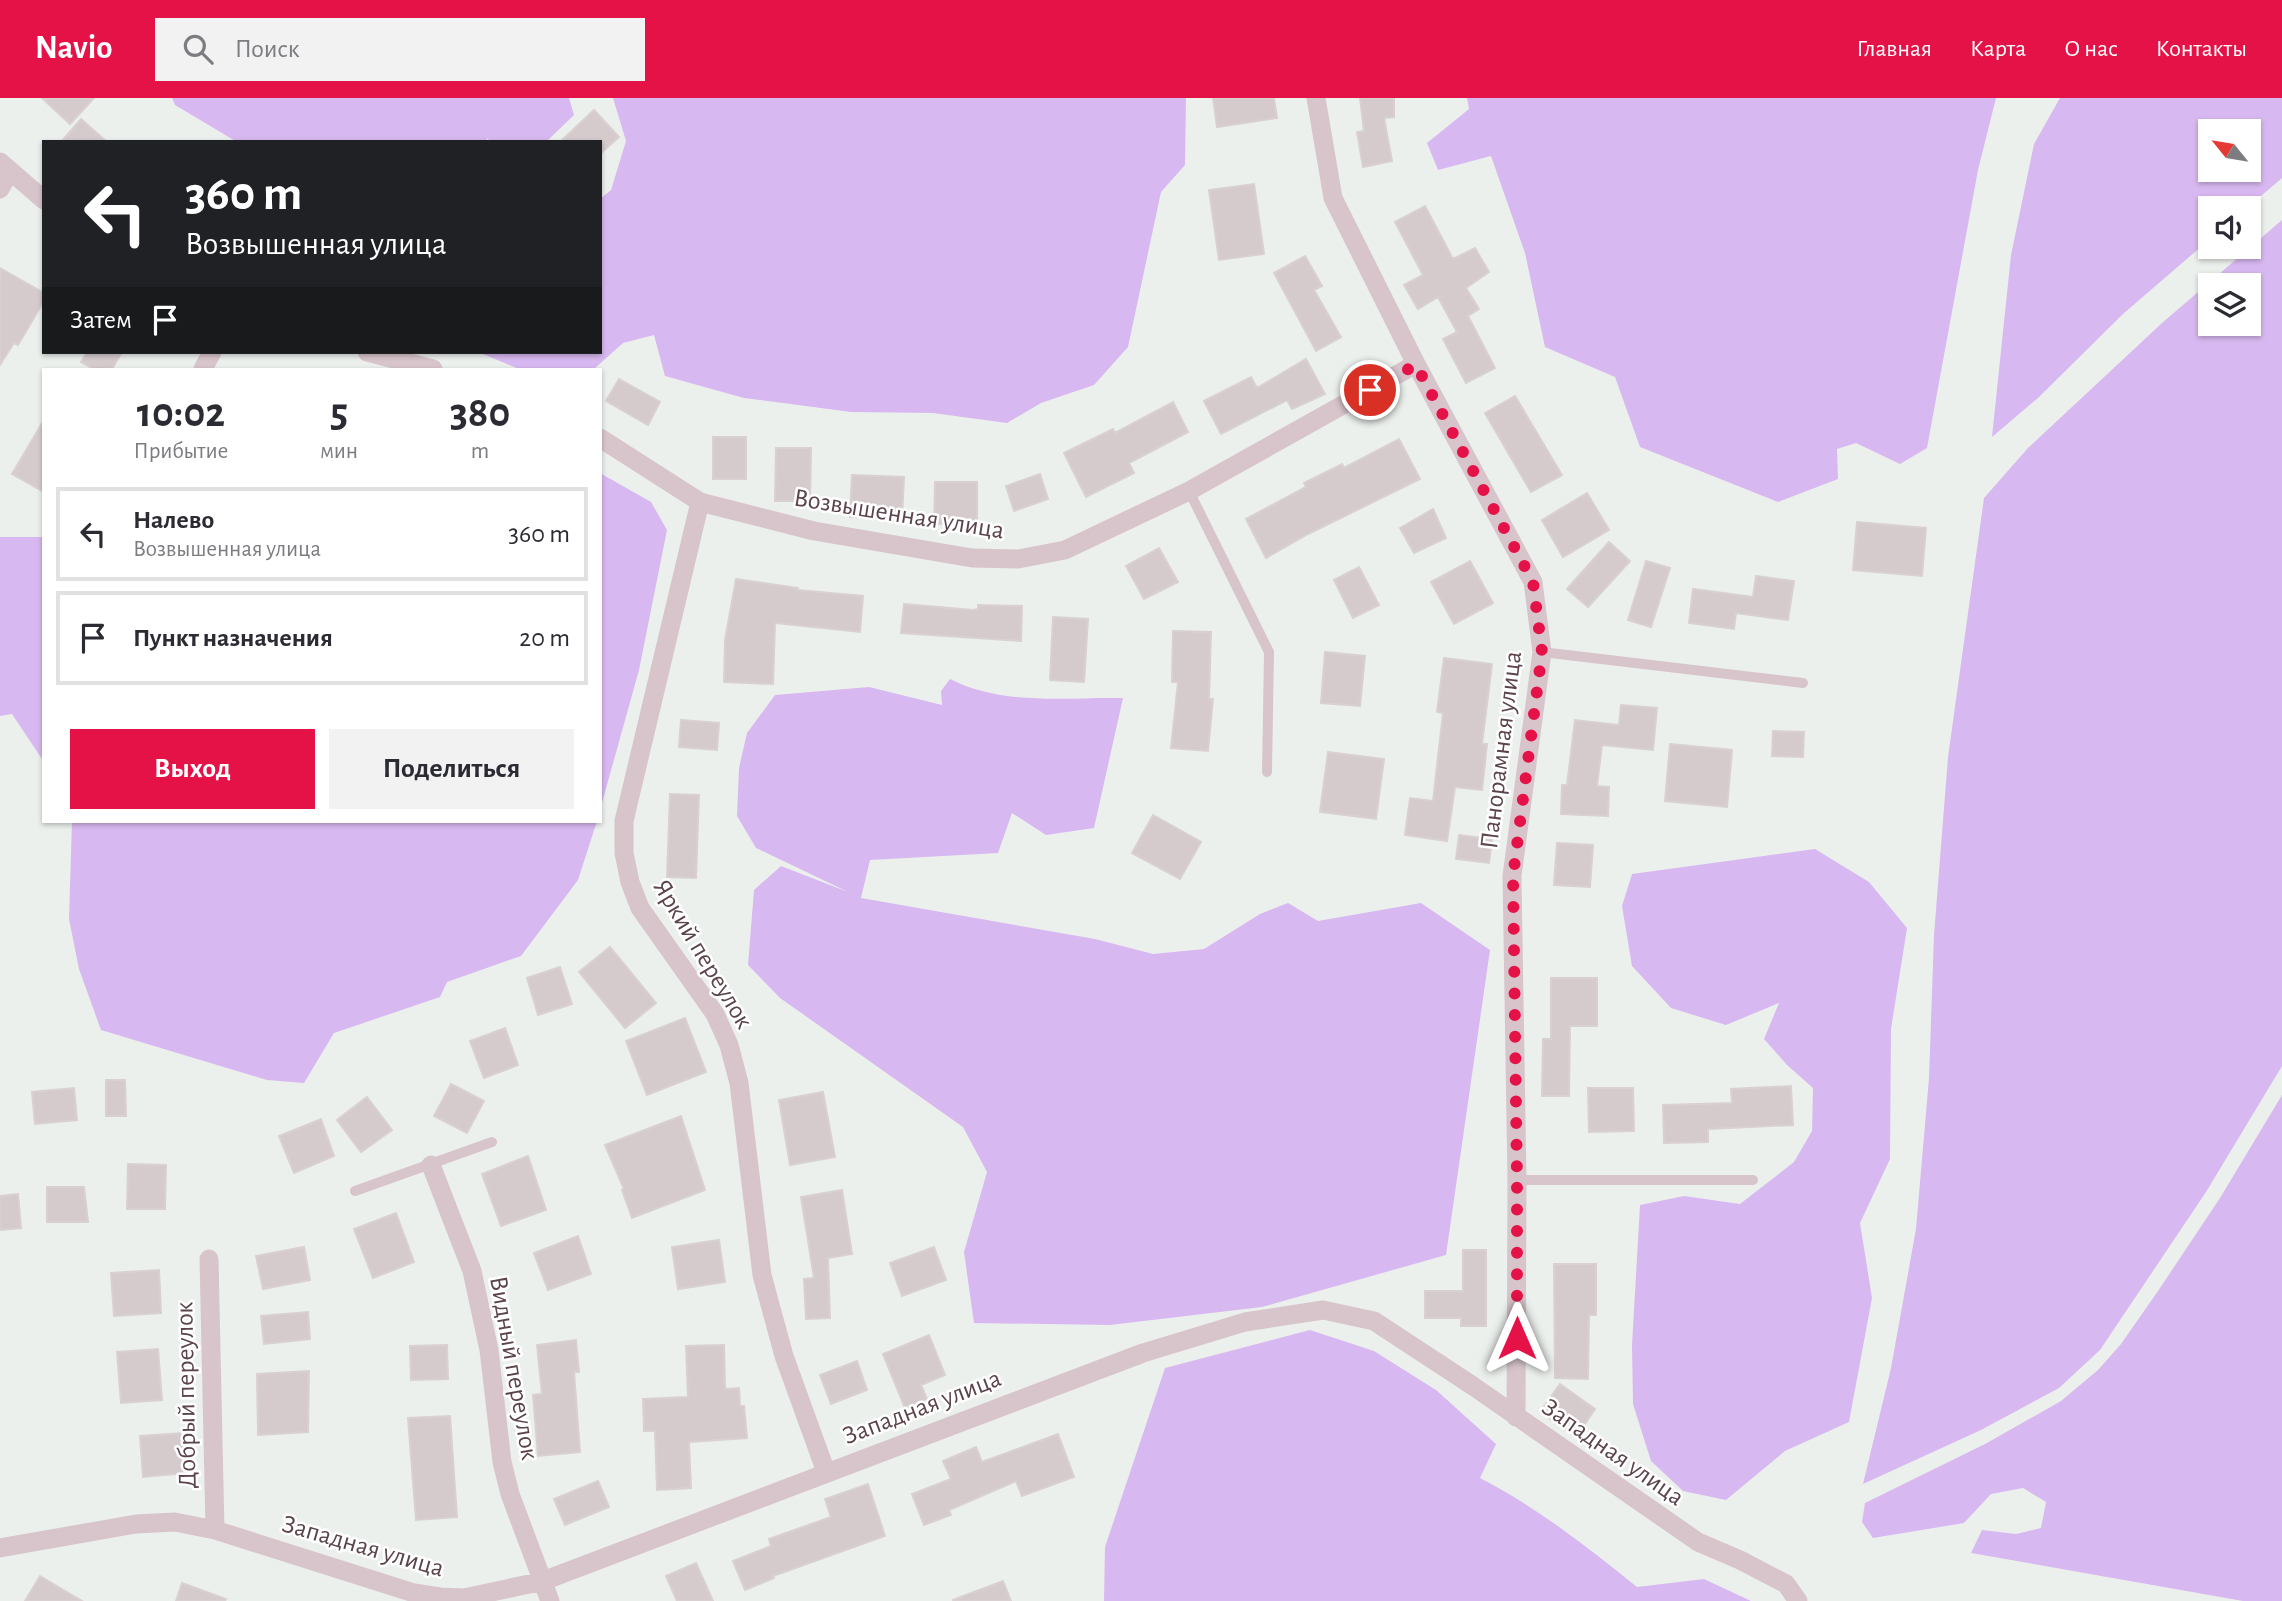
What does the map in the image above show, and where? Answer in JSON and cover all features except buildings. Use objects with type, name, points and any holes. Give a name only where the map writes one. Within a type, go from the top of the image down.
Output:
[{"type":"street","name":"Панорамная улица","points":[[1316,98],[1333,198],[1416,365],[1533,582],[1542,652],[1513,876],[1517,1180],[1516,1417]]},
{"type":"street","points":[[0,190],[5,166],[42,198]]},
{"type":"street","points":[[375,354],[429,368]]},
{"type":"street","name":"Возвышенная улица","points":[[602,440],[700,502],[814,531],[972,558],[1018,559],[1065,550],[1189,491],[1416,365]]},
{"type":"street","name":"Яркий переулок","points":[[700,502],[624,821],[624,853],[630,882],[640,908],[715,1014],[729,1045],[739,1083],[762,1275],[784,1356],[825,1472]]},
{"type":"street","name":"Видный переулок","points":[[431,1165],[472,1271],[489,1350],[502,1462],[510,1494],[550,1601]]},
{"type":"street","name":"Добрый переулок","points":[[209,1259],[215,1530]]},
{"type":"street","name":"Западная улица","points":[[0,1548],[136,1524],[175,1522],[215,1530],[414,1593],[464,1598],[543,1581],[1143,1353],[1245,1322],[1323,1310],[1374,1321],[1698,1542],[1786,1584],[1798,1601]]},
{"type":"lane","points":[[1189,491],[1269,653],[1267,772]]},
{"type":"lane","points":[[1542,652],[1803,683]]},
{"type":"lane","points":[[355,1191],[492,1142]]},
{"type":"lane","points":[[1517,1180],[1753,1180]]},
{"type":"shaded area","points":[[172,98],[569,98],[574,115],[548,140],[234,140],[175,105]]},
{"type":"shaded area","points":[[613,98],[1186,98],[1185,165],[1161,192],[1128,347],[1094,385],[1041,403],[1007,423],[933,413],[851,412],[744,398],[665,376],[654,335],[623,343],[595,368],[517,368],[483,354],[602,354],[602,197],[611,190],[626,141]]},
{"type":"shaded area","points":[[1467,98],[1996,98],[1978,170],[1927,448],[1900,464],[1856,443],[1837,449],[1838,479],[1778,502],[1640,447],[1615,377],[1545,347],[1525,253],[1491,156],[1438,170],[1427,143],[1469,109]]},
{"type":"shaded area","points":[[2060,98],[2282,98],[2282,178],[2261,196],[2198,196],[2198,249],[2123,314],[2039,397],[1992,437],[2011,255],[2034,144]]},
{"type":"shaded area","points":[[2282,220],[2282,1066],[2206,1192],[2100,1350],[2059,1388],[1981,1430],[1863,1484],[1891,1368],[1916,1229],[1929,1078],[1934,935],[1948,757],[1984,498],[2028,448],[2198,292],[2198,336],[2261,336],[2261,273],[2220,273],[2237,259],[2261,259],[2261,238]]},
{"type":"shaded area","points":[[602,474],[651,502],[667,530],[639,670],[602,803]]},
{"type":"shaded area","points":[[0,537],[42,537],[42,759],[12,714],[0,716]]},
{"type":"shaded area","points":[[950,679],[970,688],[1013,697],[1123,698],[1094,828],[1046,835],[1012,813],[998,853],[870,860],[861,898],[1095,939],[1153,954],[1204,949],[1260,914],[1288,903],[1318,921],[1421,903],[1490,950],[1446,1255],[1262,1307],[1110,1325],[974,1323],[964,1252],[987,1172],[963,1127],[780,998],[748,965],[754,890],[781,866],[848,892],[756,848],[737,816],[739,768],[747,733],[775,695],[869,687],[942,705],[941,691]]},
{"type":"shaded area","points":[[72,823],[596,823],[578,880],[521,956],[447,982],[440,997],[334,1033],[304,1083],[267,1080],[101,1030],[79,969],[69,919]]},
{"type":"shaded area","points":[[1815,849],[1869,882],[1907,928],[1891,1029],[1890,1159],[1860,1223],[1872,1298],[1849,1422],[1785,1451],[1726,1500],[1683,1491],[1651,1461],[1633,1404],[1632,1345],[1640,1205],[1684,1196],[1740,1204],[1794,1162],[1812,1131],[1813,1088],[1787,1065],[1764,1039],[1779,1003],[1726,1025],[1671,1008],[1632,966],[1622,906],[1632,874]]},
{"type":"shaded area","points":[[2282,1095],[2282,1601],[2243,1601],[1971,1553],[1982,1530],[2016,1534],[2041,1528],[2046,1502],[2023,1488],[1991,1494],[1964,1523],[1873,1538],[1862,1522],[1865,1503],[1985,1444],[2061,1401],[2098,1370],[2121,1344],[2158,1291],[2220,1198]]},
{"type":"shaded area","points":[[1310,1330],[1374,1351],[1436,1390],[1496,1444],[1480,1478],[1542,1515],[1637,1587],[1704,1579],[1751,1601],[1104,1601],[1105,1547],[1165,1368]]},
{"type":"route","points":[[1370,390],[1416,365],[1533,582],[1542,652],[1513,876],[1517,1338]]}]
